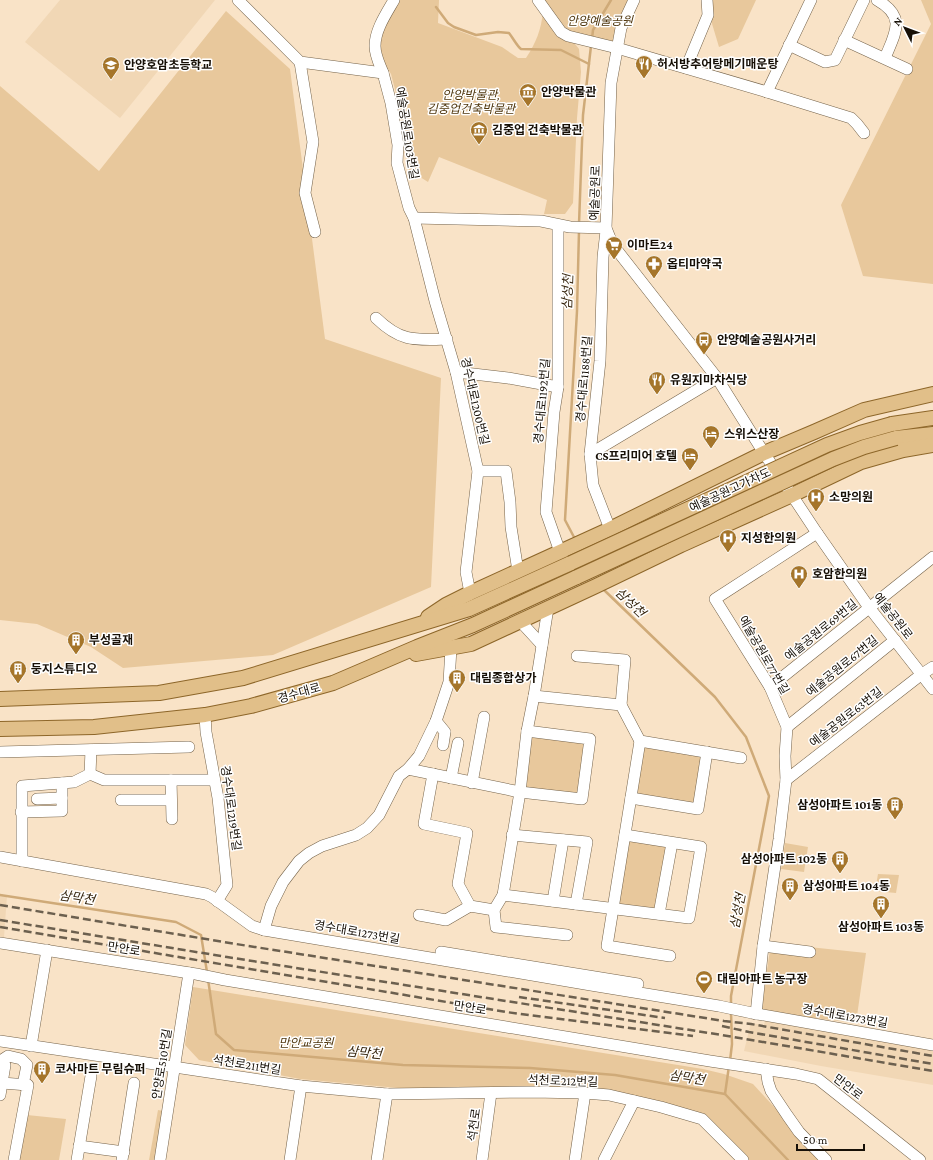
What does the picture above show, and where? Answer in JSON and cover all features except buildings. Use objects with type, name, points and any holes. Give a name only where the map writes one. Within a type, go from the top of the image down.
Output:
[{"type":"main road","points":[[0,699],[159,693],[244,678],[415,626],[446,605],[470,593],[605,531],[764,453],[864,410],[933,394]]},
{"type":"main road","name":"예술공원고가차도","points":[[415,626],[469,609],[828,445],[860,432],[892,424],[933,418]]},
{"type":"main road","name":"예술공원고가차도","points":[[577,577],[833,459],[864,447],[896,438],[933,434]]},
{"type":"main road","points":[[392,658],[471,644],[861,462],[903,450],[933,445]]},
{"type":"main road","name":"경수대로","points":[[0,729],[94,727],[205,716],[251,706],[333,683],[473,625],[577,577]]},
{"type":"street","points":[[238,0],[300,62],[313,142],[305,193],[316,232]]},
{"type":"street","points":[[383,73],[377,58],[375,47],[376,38],[380,26],[394,0]]},
{"type":"street","points":[[538,0],[561,32],[568,36],[686,68],[850,118],[864,133]]},
{"type":"street","name":"예술공원로","points":[[634,0],[613,47],[602,228],[616,249],[717,378],[764,453],[869,608],[933,689]]},
{"type":"street","points":[[686,68],[708,15],[707,0]]},
{"type":"street","points":[[767,92],[811,0]]},
{"type":"street","points":[[789,45],[824,62],[835,60],[864,0]]},
{"type":"street","points":[[877,0],[888,7],[897,24],[895,36],[885,58]]},
{"type":"street","points":[[844,40],[907,69]]},
{"type":"street","name":"예술공원로103번길","points":[[300,62],[383,73],[391,103],[397,138],[397,163],[409,208],[414,218]]},
{"type":"street","points":[[414,218],[541,221],[570,227],[602,228]]},
{"type":"street","name":"경수대로1200번길","points":[[414,218],[456,372],[478,471],[466,572],[470,593]]},
{"type":"street","name":"경수대로1192번길","points":[[558,225],[558,387],[554,412],[546,512],[562,551]]},
{"type":"street","name":"경수대로1188번길","points":[[602,228],[603,257],[600,361],[590,454],[593,485],[605,531]]},
{"type":"street","points":[[376,318],[398,335],[423,340],[446,339]]},
{"type":"street","points":[[456,372],[508,378],[558,387]]},
{"type":"street","points":[[590,454],[717,378]]},
{"type":"street","points":[[478,471],[506,471],[510,502],[511,527],[518,571]]},
{"type":"street","name":"예술공원로77번길","points":[[754,1013],[786,780],[786,727],[770,687],[715,599],[817,533]]},
{"type":"street","name":"예술공원로69번길","points":[[770,687],[933,557]]},
{"type":"street","points":[[548,608],[527,731],[520,792],[503,895],[494,910],[496,927],[567,936]]},
{"type":"street","points":[[520,621],[542,645]]},
{"type":"street","name":"예술공원로67번길","points":[[786,727],[895,640]]},
{"type":"street","points":[[264,930],[271,906],[283,882],[298,861],[322,846],[356,835],[367,828],[379,815],[399,776],[408,769],[419,756],[436,721],[449,682],[451,648]]},
{"type":"street","points":[[577,656],[625,660],[621,705],[640,741],[607,946],[670,956]]},
{"type":"street","name":"예술공원로63번길","points":[[786,780],[933,667]]},
{"type":"street","points":[[534,696],[621,705]]},
{"type":"street","name":"경수대로1219번길","points":[[205,716],[206,732],[218,798],[228,885],[218,902]]},
{"type":"street","points":[[472,783],[484,717]]},
{"type":"street","points":[[436,721],[445,732],[443,745]]},
{"type":"street","points":[[408,769],[520,792],[582,799],[590,739],[527,731]]},
{"type":"street","points":[[640,741],[741,758]]},
{"type":"street","points":[[451,778],[458,743]]},
{"type":"street","points":[[0,752],[189,747]]},
{"type":"street","points":[[90,774],[91,750]]},
{"type":"street","points":[[631,798],[698,808],[707,752]]},
{"type":"street","points":[[22,861],[22,786],[74,782],[90,774],[104,780],[214,780]]},
{"type":"street","points":[[433,774],[424,824],[467,833],[458,884],[470,906]]},
{"type":"street","points":[[171,780],[172,819]]},
{"type":"street","points":[[21,812],[62,811],[62,783]]},
{"type":"street","points":[[37,799],[62,798]]},
{"type":"street","points":[[121,800],[171,800]]},
{"type":"street","points":[[512,835],[586,842],[576,904]]},
{"type":"street","points":[[503,895],[689,918],[700,847],[625,835]]},
{"type":"street","points":[[553,901],[563,840]]},
{"type":"street","points":[[659,914],[672,843]]},
{"type":"street","name":"경수대로1273번길","points":[[0,857],[206,894],[252,926],[264,930],[592,981],[754,1013],[933,1045]]},
{"type":"street","points":[[419,915],[446,920],[470,906],[494,910]]},
{"type":"street","name":"만안로","points":[[0,943],[193,973],[225,980],[796,1074],[818,1079],[920,1160]]},
{"type":"street","points":[[762,946],[810,952]]},
{"type":"street","points":[[31,1046],[47,950]]},
{"type":"street","points":[[441,952],[592,981],[638,984]]},
{"type":"street","name":"안양로510번길","points":[[160,1160],[174,1067],[193,973]]},
{"type":"street","name":"석천로211번길","points":[[0,1041],[301,1086],[387,1094],[491,1093]]},
{"type":"street","points":[[0,1095],[5,1065],[1,1062],[8,1056],[21,1059],[27,1065],[23,1085]]},
{"type":"street","points":[[766,1069],[769,1087],[787,1115],[799,1132],[826,1160]]},
{"type":"street","points":[[77,1160],[91,1076]]},
{"type":"street","points":[[2,1083],[28,1085],[14,1160]]},
{"type":"street","points":[[79,1146],[123,1156],[134,1083]]},
{"type":"street","points":[[290,1160],[301,1086]]},
{"type":"street","name":"석천로212번길","points":[[491,1093],[532,1092],[609,1095],[686,1114],[702,1119],[743,1160]]},
{"type":"street","name":"석천로","points":[[482,1160],[491,1093]]},
{"type":"street","points":[[377,1160],[387,1094]]},
{"type":"street","points":[[575,1160],[585,1094]]},
{"type":"street","points":[[604,1160],[634,1101]]},
{"type":"shaded area","name":"안양호암초등학교","points":[[60,0],[215,0],[120,118],[25,42]]},
{"type":"shaded area","points":[[0,894],[7,896],[4,937],[0,937]]},
{"type":"shaded area","points":[[766,1018],[933,1048],[933,1085],[744,1051],[751,1023],[764,1025]]},
{"type":"green space","name":"안양박물관, 김중업건축박물관","points":[[396,0],[439,0],[438,23],[502,47],[518,58],[526,58],[533,47],[538,36],[543,12],[572,40],[579,49],[581,72],[573,203],[565,214],[544,214],[547,200],[439,157],[428,182],[409,170],[408,141],[402,124],[398,101],[391,74],[380,57],[379,35]]},
{"type":"green space","name":"안양예술공원","points":[[538,0],[633,0],[617,47],[568,35]]},
{"type":"green space","points":[[708,0],[756,0],[738,39],[719,47],[710,17]]},
{"type":"green space","points":[[921,0],[933,0],[933,284],[863,276],[841,205],[931,24]]},
{"type":"green space","points":[[226,11],[290,69],[325,339],[441,378],[431,587],[273,655],[123,668],[91,647],[37,624],[0,620],[0,86],[99,171]]},
{"type":"green space","points":[[527,731],[590,739],[582,799],[520,792]]},
{"type":"green space","points":[[640,741],[707,752],[698,809],[631,798]]},
{"type":"green space","points":[[625,835],[672,843],[659,914],[613,908]]},
{"type":"green space","points":[[785,843],[808,847],[804,872],[781,869]]},
{"type":"green space","points":[[878,874],[899,875],[896,893],[875,891]]},
{"type":"green space","points":[[771,943],[866,953],[856,1023],[761,1011]]},
{"type":"green space","name":"만안교공원","points":[[193,987],[703,1069],[724,1074],[753,1084],[823,1160],[749,1160],[705,1114],[635,1097],[420,1090],[300,1079],[199,1060],[185,1045]]},
{"type":"green space","points":[[158,1110],[163,1111],[155,1160],[149,1160]]},
{"type":"green space","points":[[27,1115],[66,1119],[59,1160],[19,1160]]},
{"type":"waterway","name":"삼성천","points":[[592,39],[593,30],[611,0]]},
{"type":"waterway","points":[[436,7],[448,23],[454,27],[476,35],[498,32],[509,33],[521,49],[561,50],[589,64]]},
{"type":"waterway","name":"삼성천","points":[[579,224],[583,115],[591,46]]},
{"type":"waterway","name":"삼성천","points":[[575,539],[565,520],[577,311],[579,231]]},
{"type":"waterway","name":"삼성천","points":[[603,589],[715,697],[746,737],[769,796],[731,996],[731,1005]]},
{"type":"waterway","name":"삼막천","points":[[0,895],[176,922],[201,935],[207,972]]},
{"type":"waterway","name":"삼막천","points":[[208,979],[216,1034],[234,1050],[403,1065],[530,1068],[615,1075],[725,1094]]},
{"type":"waterway","name":"삼성천","points":[[730,1061],[732,1044],[731,1012]]},
{"type":"waterway","name":"삼성천","points":[[729,1066],[725,1094],[788,1160]]},
{"type":"railway","points":[[0,905],[236,944],[751,1024],[933,1056]]},
{"type":"railway","points":[[0,920],[722,1035],[933,1071]]},
{"type":"railway","points":[[0,927],[506,1012],[693,1036]]},
{"type":"railway","points":[[519,997],[665,1018]]},
{"type":"railway","points":[[722,1026],[933,1064]]},
{"type":"place","name":"허서방추어탕메기매운탕","points":[[644,79]]},
{"type":"place","name":"안양호암초등학교","points":[[111,80]]},
{"type":"place","name":"안양박물관","points":[[528,107]]},
{"type":"place","name":"김중업 건축박물관","points":[[479,145]]},
{"type":"place","name":"이마트24","points":[[614,260]]},
{"type":"place","name":"옵티마약국","points":[[654,279]]},
{"type":"place","name":"안양예술공원사거리","points":[[704,355]]},
{"type":"place","name":"유원지마차식당","points":[[657,395]]},
{"type":"place","name":"스위스산장","points":[[711,449]]},
{"type":"place","name":"CS프리미어 호텔","points":[[690,471]]},
{"type":"place","name":"소망의원","points":[[816,512]]},
{"type":"place","name":"지성한의원","points":[[728,553]]},
{"type":"place","name":"호암한의원","points":[[799,589]]},
{"type":"place","name":"부성골재","points":[[76,655]]},
{"type":"place","name":"둥지스튜디오","points":[[18,684]]},
{"type":"place","name":"대림종합상가","points":[[457,693]]},
{"type":"place","name":"삼성아파트 101동","points":[[895,820]]},
{"type":"place","name":"삼성아파트 102동","points":[[840,874]]},
{"type":"place","name":"삼성아파트 104동","points":[[790,901]]},
{"type":"place","name":"삼성아파트 103동","points":[[881,919]]},
{"type":"place","name":"대림아파트 농구장","points":[[704,994]]},
{"type":"place","name":"코사마트 무림슈퍼","points":[[42,1084]]}]
